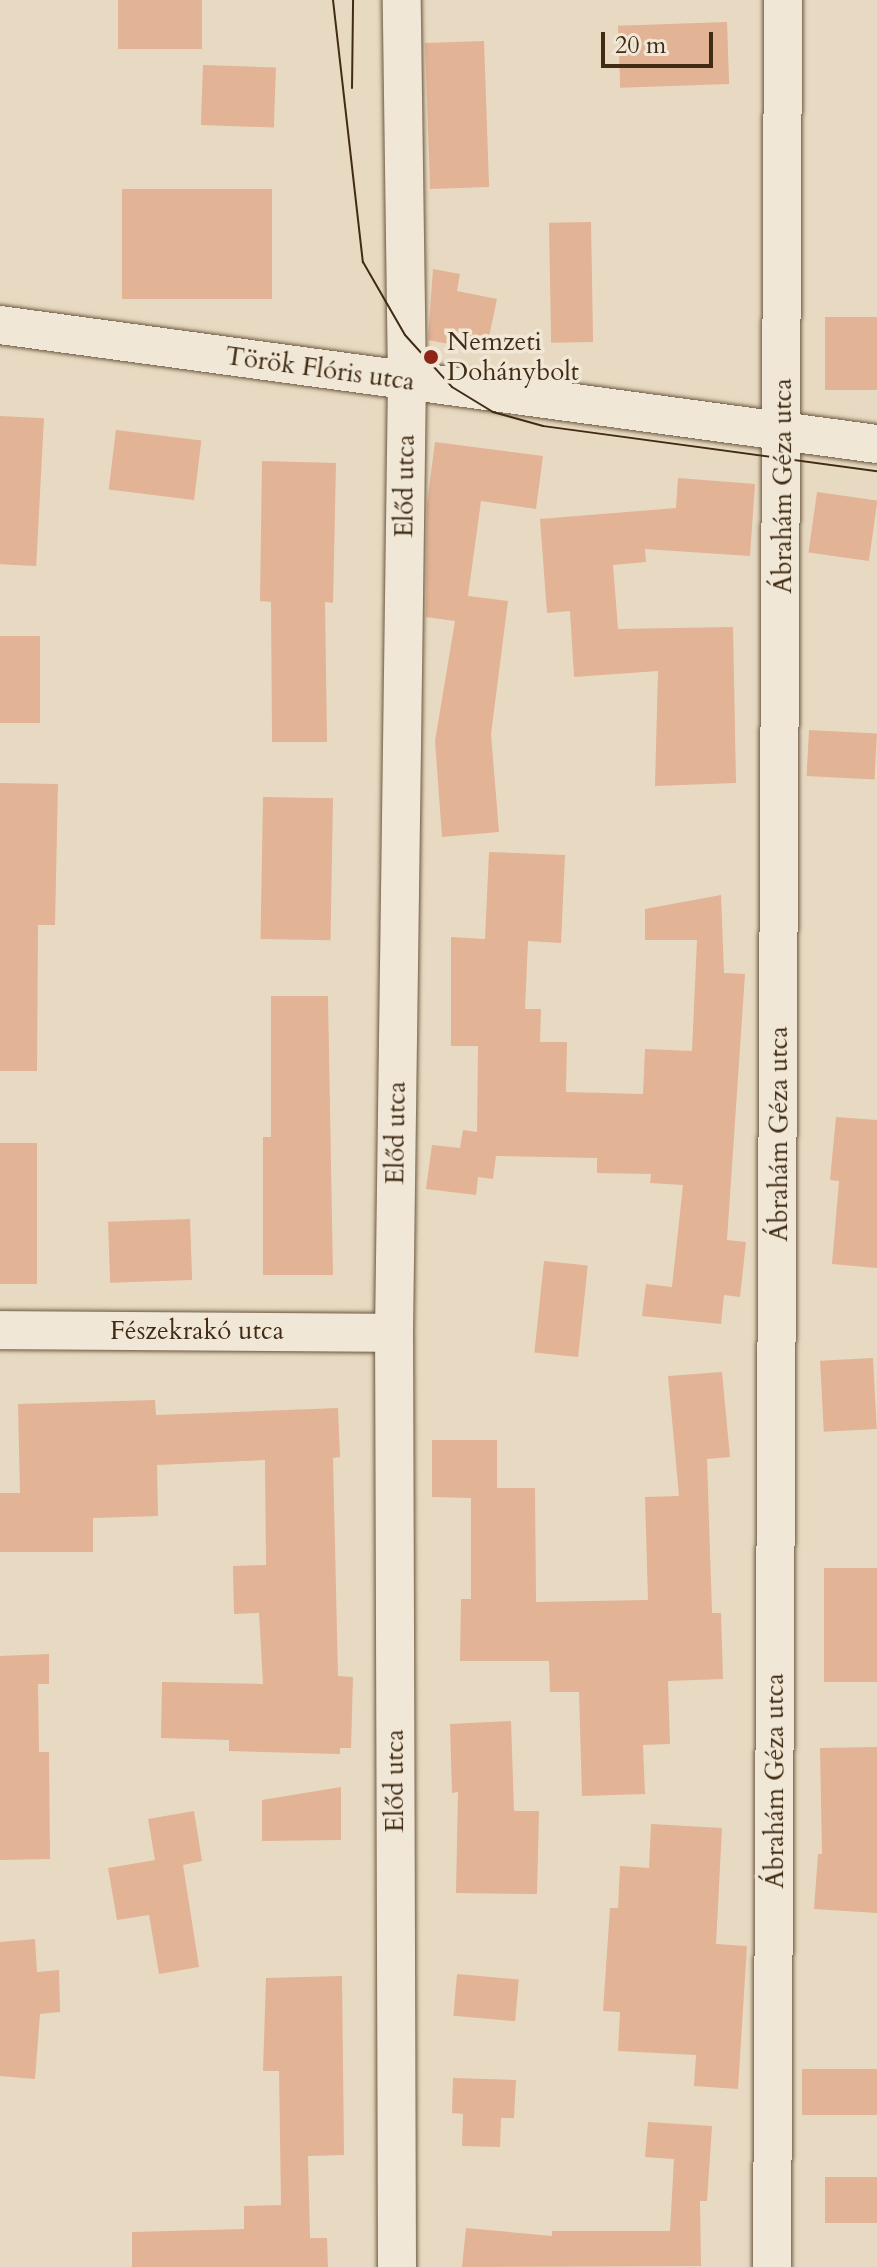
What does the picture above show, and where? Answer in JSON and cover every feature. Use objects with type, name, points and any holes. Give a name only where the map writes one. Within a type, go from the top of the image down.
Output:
[{"type":"street","name":"Előd utca","points":[[397,2267],[394,1333],[407,381],[402,0]]},
{"type":"street","name":"Ábrahám Géza utca","points":[[772,2267],[783,0]]},
{"type":"street","name":"Török Flóris utca","points":[[0,325],[783,434],[877,444]]},
{"type":"street","name":"Fészekrakó utca","points":[[0,1330],[394,1333]]},
{"type":"building","points":[[118,0],[202,0],[202,49],[118,49]]},
{"type":"building","points":[[727,22],[729,84],[620,88],[618,26]]},
{"type":"building","points":[[484,41],[489,187],[430,189],[425,43]]},
{"type":"building","points":[[203,65],[276,68],[274,128],[201,125]]},
{"type":"building","points":[[122,189],[272,189],[272,299],[122,299]]},
{"type":"building","points":[[591,222],[593,342],[551,343],[549,223]]},
{"type":"building","points":[[433,269],[460,274],[457,291],[497,299],[486,351],[428,340]]},
{"type":"building","points":[[825,317],[877,317],[877,390],[825,390]]},
{"type":"building","points":[[0,416],[44,418],[36,566],[0,564]]},
{"type":"building","points":[[116,430],[201,440],[194,500],[109,490]]},
{"type":"building","points":[[435,442],[543,456],[536,509],[481,501],[468,596],[508,601],[491,734],[499,832],[442,837],[435,741],[455,621],[426,617],[427,504]]},
{"type":"building","points":[[262,461],[336,463],[333,603],[325,602],[327,742],[272,742],[271,602],[260,601]]},
{"type":"building","points":[[678,478],[755,484],[750,556],[645,549],[646,562],[613,565],[618,629],[733,627],[736,783],[655,786],[658,671],[574,677],[570,611],[547,613],[540,519],[676,508]]},
{"type":"building","points":[[817,492],[877,500],[869,561],[809,552]]},
{"type":"building","points":[[0,636],[40,636],[40,723],[0,723]]},
{"type":"building","points":[[809,730],[877,734],[874,779],[807,776]]},
{"type":"building","points":[[0,783],[58,784],[55,925],[38,925],[37,1071],[0,1071]]},
{"type":"building","points":[[263,797],[333,798],[331,940],[261,939]]},
{"type":"building","points":[[489,852],[565,855],[561,943],[528,941],[525,1009],[541,1009],[540,1042],[567,1042],[566,1092],[643,1094],[645,1049],[692,1051],[697,940],[645,940],[645,909],[721,895],[724,973],[745,974],[727,1240],[746,1242],[740,1297],[724,1295],[721,1324],[642,1316],[646,1284],[672,1287],[683,1185],[650,1183],[651,1174],[597,1173],[597,1158],[496,1156],[493,1179],[478,1177],[476,1195],[426,1189],[432,1145],[460,1148],[463,1130],[477,1132],[478,1046],[451,1046],[451,937],[485,939]]},
{"type":"building","points":[[271,996],[328,996],[333,1275],[263,1275],[263,1137],[271,1137]]},
{"type":"building","points":[[836,1117],[877,1120],[877,1268],[832,1264],[839,1181],[830,1180]]},
{"type":"building","points":[[0,1143],[37,1143],[37,1284],[0,1284]]},
{"type":"building","points":[[190,1219],[192,1280],[110,1283],[108,1222]]},
{"type":"building","points":[[544,1261],[588,1266],[578,1357],[534,1352]]},
{"type":"building","points":[[873,1358],[877,1429],[824,1432],[820,1361]]},
{"type":"building","points":[[722,1372],[730,1457],[707,1459],[712,1613],[721,1613],[723,1679],[668,1681],[670,1744],[643,1745],[645,1794],[582,1796],[579,1692],[550,1692],[549,1661],[460,1661],[461,1599],[471,1599],[471,1498],[432,1497],[432,1440],[497,1440],[497,1488],[535,1488],[536,1602],[648,1600],[645,1497],[679,1496],[668,1376]]},
{"type":"building","points":[[155,1400],[156,1415],[338,1408],[340,1457],[333,1458],[338,1676],[353,1677],[351,1748],[340,1748],[340,1754],[229,1751],[229,1740],[161,1738],[162,1682],[263,1684],[259,1613],[234,1614],[233,1566],[266,1565],[265,1460],[157,1465],[158,1516],[93,1518],[93,1552],[0,1552],[0,1493],[20,1493],[18,1404]]},
{"type":"building","points":[[824,1568],[877,1568],[877,1682],[824,1682]]},
{"type":"building","points":[[49,1654],[49,1684],[38,1684],[39,1752],[49,1752],[50,1859],[0,1860],[0,1656]]},
{"type":"building","points":[[511,1721],[514,1811],[539,1811],[537,1894],[456,1893],[458,1792],[452,1793],[450,1724]]},
{"type":"building","points":[[877,1747],[877,1913],[814,1909],[818,1854],[822,1854],[820,1748]]},
{"type":"building","points":[[341,1787],[341,1840],[262,1841],[262,1800]]},
{"type":"building","points":[[194,1811],[202,1861],[183,1865],[199,1967],[159,1974],[149,1915],[117,1920],[108,1868],[155,1860],[148,1819]]},
{"type":"building","points":[[651,1824],[722,1828],[716,1944],[747,1946],[738,2089],[694,2086],[696,2055],[618,2051],[620,2012],[603,2011],[610,1908],[618,1908],[620,1866],[649,1868]]},
{"type":"building","points":[[35,1939],[37,1972],[59,1970],[60,2012],[40,2014],[35,2079],[0,2076],[0,1942]]},
{"type":"building","points":[[457,1974],[519,1979],[515,2021],[453,2016]]},
{"type":"building","points":[[342,1976],[344,2155],[308,2156],[310,2238],[327,2238],[328,2267],[132,2267],[132,2232],[244,2229],[244,2206],[281,2205],[279,2071],[263,2071],[266,1978]]},
{"type":"building","points":[[802,2069],[877,2069],[877,2115],[802,2115]]},
{"type":"building","points":[[453,2078],[516,2080],[514,2118],[501,2118],[500,2147],[462,2146],[463,2114],[452,2113]]},
{"type":"building","points":[[648,2122],[712,2126],[707,2201],[700,2201],[701,2266],[462,2267],[466,2228],[552,2236],[552,2231],[670,2231],[674,2159],[645,2157]]},
{"type":"building","points":[[825,2177],[877,2177],[877,2223],[825,2223]]},
{"type":"tram line","points":[[333,0],[363,262],[405,335],[452,387],[493,412],[543,426],[877,471]]},
{"type":"tram line","points":[[352,88],[353,0]]},
{"type":"place","name":"Nemzeti Dohánybolt","points":[[431,357]]}]
